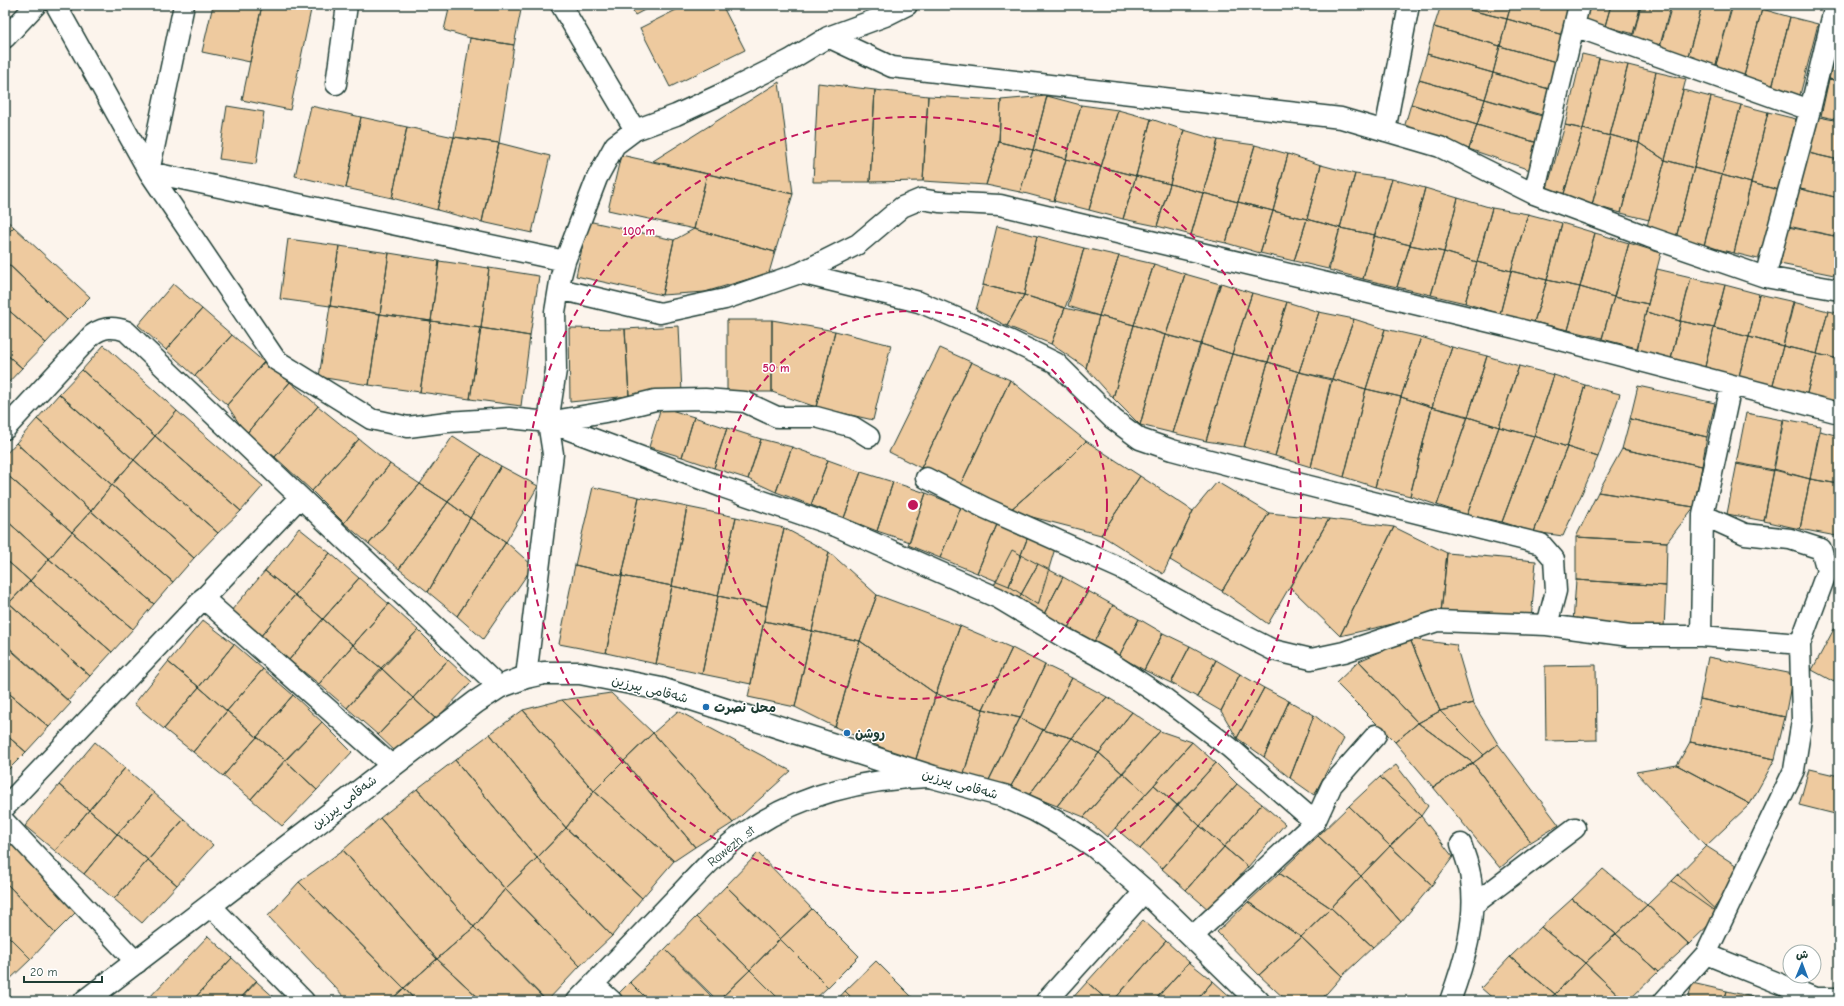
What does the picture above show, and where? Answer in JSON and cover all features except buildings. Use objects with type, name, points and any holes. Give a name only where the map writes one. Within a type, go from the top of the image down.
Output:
[{"type":"street","points":[[5,38],[36,5]]},
{"type":"street","points":[[56,5],[148,172],[276,360],[371,419],[408,427],[447,422],[509,418],[548,422],[722,487],[838,527],[998,598],[1065,638],[1108,661],[1164,698],[1229,747],[1315,822]]},
{"type":"street","points":[[148,172],[184,5]]},
{"type":"street","points":[[336,84],[347,5]]},
{"type":"street","points":[[561,5],[635,130]]},
{"type":"street","points":[[526,677],[553,454],[548,422],[556,370],[555,312],[565,261],[597,178],[615,145],[635,130],[676,115],[728,90],[790,60],[828,37],[885,16],[907,5]]},
{"type":"street","points":[[1385,131],[1409,5]]},
{"type":"street","points":[[1534,194],[1580,5]]},
{"type":"street","points":[[1765,277],[1810,110],[1835,5]]},
{"type":"street","points":[[1574,26],[1810,110]]},
{"type":"street","points":[[828,37],[892,67],[1341,118],[1440,147],[1534,194],[1649,237],[1765,277],[1839,290]]},
{"type":"street","points":[[148,172],[565,261]]},
{"type":"street","points":[[559,289],[660,313],[725,299],[800,272],[858,244],[902,207],[921,199],[939,202],[1000,205],[1516,328],[1731,386],[1839,413]]},
{"type":"street","points":[[800,272],[919,302],[1011,341],[1056,363],[1113,419],[1140,439],[1172,450],[1281,479],[1541,544],[1554,559],[1556,591],[1547,625]]},
{"type":"street","points":[[5,429],[92,335],[99,330],[108,328],[117,328],[126,331],[500,687]]},
{"type":"street","points":[[1701,636],[1703,515],[1731,386]]},
{"type":"street","points":[[548,422],[611,411],[655,400],[705,399],[745,402],[777,417],[816,417],[853,428],[869,437]]},
{"type":"street","points":[[926,478],[985,508],[1122,568],[1214,620],[1273,650],[1311,659],[1344,652],[1437,621],[1547,625],[1630,636],[1701,636],[1800,644]]},
{"type":"street","points":[[5,807],[300,497]]},
{"type":"street","points":[[1664,1001],[1706,954],[1794,770],[1802,720],[1800,644],[1827,571],[1821,549],[1790,539],[1745,534],[1703,515]]},
{"type":"street","points":[[204,598],[391,765]]},
{"type":"street","name":"شەقامی پیرزین","points":[[85,1001],[137,963],[391,765],[476,702],[500,687],[526,677],[544,673],[580,673],[661,689],[933,777],[1004,796],[1035,810],[1094,846],[1145,891],[1258,1001]]},
{"type":"street","points":[[1192,937],[1315,822],[1332,785],[1376,735]]},
{"type":"street","name":"Rawezh .st","points":[[577,1001],[701,871],[724,849],[752,827],[809,799],[839,789],[870,782],[901,778],[933,777]]},
{"type":"street","points":[[5,822],[137,963]]},
{"type":"street","points":[[1473,905],[1575,828]]},
{"type":"street","points":[[1450,1001],[1466,953],[1473,905],[1471,878],[1461,844]]},
{"type":"street","points":[[1046,1001],[1145,891]]},
{"type":"street","points":[[210,906],[304,1001]]},
{"type":"street","points":[[1706,954],[1815,998],[1839,998]]},
{"type":"street","points":[[593,984],[612,1001]]},
{"type":"place","name":"محل نصرت","points":[[706,707]]},
{"type":"place","name":"روشن","points":[[847,733]]}]
